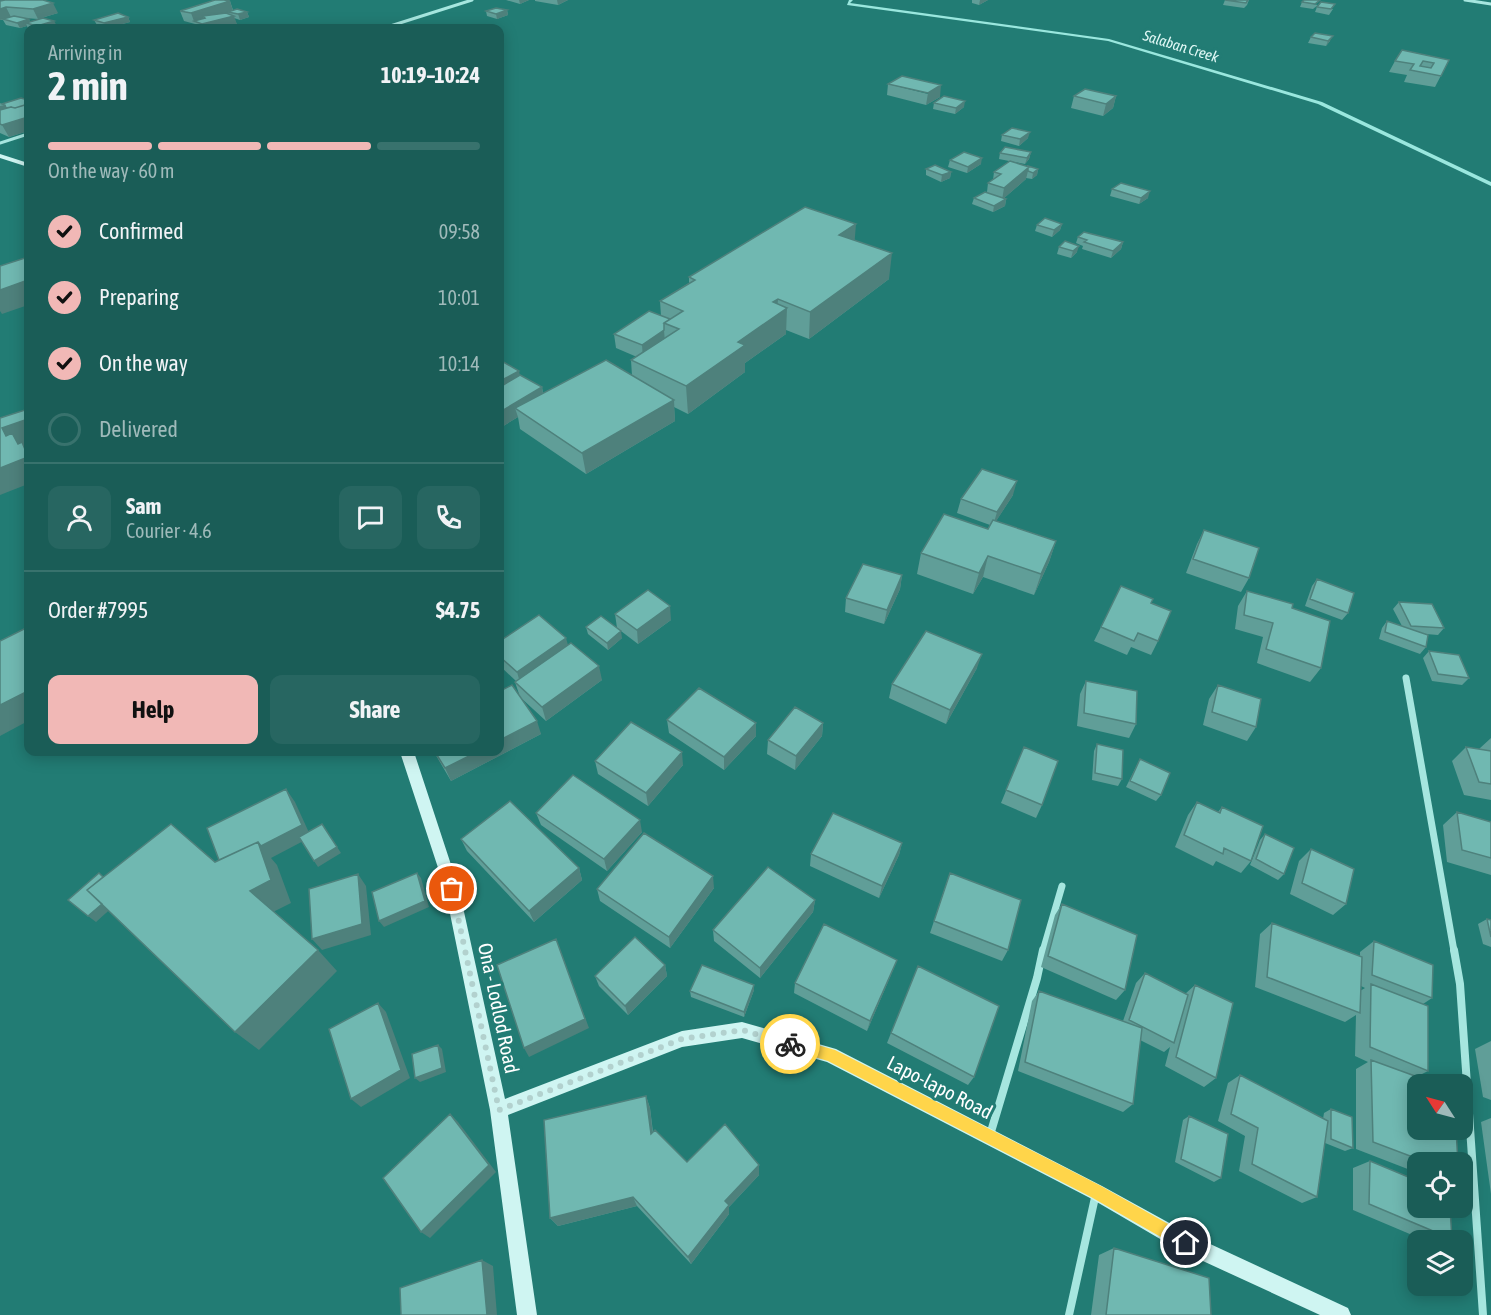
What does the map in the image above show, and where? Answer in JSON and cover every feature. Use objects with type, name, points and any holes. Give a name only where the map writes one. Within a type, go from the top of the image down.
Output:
[{"type":"street","points":[[397,24],[472,0]]},
{"type":"street","points":[[1465,0],[1491,4]]},
{"type":"street","points":[[0,143],[24,135]]},
{"type":"street","points":[[0,156],[24,164]]},
{"type":"street","points":[[1406,678],[1460,984],[1483,1315]]},
{"type":"street","name":"Ona - Lodlod Road","points":[[409,756],[452,889],[499,1110],[527,1315]]},
{"type":"street","points":[[990,1136],[1062,886]]},
{"type":"street","name":"Lapo-lapo Road","points":[[499,1110],[682,1039],[742,1030],[830,1055],[1096,1191],[1186,1243],[1339,1315]]},
{"type":"street","points":[[1069,1315],[1096,1191]]},
{"type":"building","points":[[43,0],[53,3],[33,9],[6,7],[0,9],[0,1]]},
{"type":"building","points":[[215,0],[230,1],[191,13],[180,11]]},
{"type":"building","points":[[1225,0],[1248,0],[1246,3]]},
{"type":"building","points":[[1320,0],[1315,4],[1302,2]]},
{"type":"building","points":[[1321,2],[1335,4],[1331,9],[1317,7]]},
{"type":"building","points":[[496,8],[507,10],[496,14],[486,11]]},
{"type":"building","points":[[237,9],[247,12],[238,14],[228,12]]},
{"type":"building","points":[[118,13],[128,17],[104,23],[94,20]]},
{"type":"building","points":[[226,13],[234,16],[202,24],[194,21],[205,18],[203,16]]},
{"type":"building","points":[[14,16],[29,19],[17,23],[3,19]]},
{"type":"building","points":[[43,18],[54,21],[44,24],[26,23]]},
{"type":"building","points":[[1315,33],[1333,36],[1328,41],[1311,37]]},
{"type":"building","points":[[1402,50],[1449,60],[1441,76],[1410,70],[1414,64],[1395,61]],"holes":[[[1423,61],[1434,63],[1431,68],[1420,66]]]},
{"type":"building","points":[[902,76],[941,85],[928,93],[888,84]]},
{"type":"building","points":[[1085,89],[1116,96],[1106,104],[1074,96]]},
{"type":"building","points":[[944,96],[965,101],[956,108],[934,103]]},
{"type":"building","points":[[24,99],[24,105],[15,108],[6,108],[2,104]]},
{"type":"building","points":[[24,105],[24,118],[0,124],[0,110]]},
{"type":"building","points":[[1012,128],[1030,132],[1020,139],[1002,135]]},
{"type":"building","points":[[1005,147],[1031,152],[1027,158],[1000,153]]},
{"type":"building","points":[[964,152],[982,158],[968,167],[950,160]]},
{"type":"building","points":[[1010,161],[1029,167],[1004,188],[988,183],[1001,174],[994,172]]},
{"type":"building","points":[[935,165],[951,172],[942,175],[926,169]]},
{"type":"building","points":[[1028,166],[1038,169],[1033,173],[1028,171]]},
{"type":"building","points":[[1121,183],[1150,191],[1141,198],[1112,189]]},
{"type":"building","points":[[985,192],[1006,199],[994,206],[974,198]]},
{"type":"building","points":[[805,207],[856,224],[839,235],[892,253],[810,312],[778,299],[773,302],[787,308],[738,342],[745,345],[686,386],[631,360],[679,329],[664,323],[683,311],[660,301],[695,280],[689,277]]},
{"type":"building","points":[[1045,218],[1062,224],[1054,230],[1037,225]]},
{"type":"building","points":[[1084,232],[1123,242],[1113,251],[1084,242],[1087,240],[1078,237]]},
{"type":"building","points":[[1065,241],[1079,246],[1073,251],[1059,247]]},
{"type":"building","points":[[24,258],[24,281],[0,290],[0,266]]},
{"type":"building","points":[[649,311],[670,319],[664,323],[664,330],[642,345],[614,334]]},
{"type":"building","points":[[606,360],[674,400],[582,453],[515,408]]},
{"type":"building","points":[[504,362],[519,371],[504,379]]},
{"type":"building","points":[[520,375],[542,387],[504,410],[504,385]]},
{"type":"building","points":[[24,410],[24,420],[2,428],[6,436],[12,433],[18,444],[22,442],[24,459],[0,468],[0,418]]},
{"type":"building","points":[[982,469],[1017,481],[997,512],[961,499]]},
{"type":"building","points":[[944,514],[988,529],[993,520],[1056,541],[1041,574],[988,556],[979,573],[921,553]]},
{"type":"building","points":[[1204,530],[1259,548],[1249,578],[1193,559]]},
{"type":"building","points":[[863,564],[902,575],[887,610],[846,598]]},
{"type":"building","points":[[1317,579],[1354,593],[1348,613],[1310,599]]},
{"type":"building","points":[[1121,586],[1153,599],[1151,603],[1171,611],[1158,641],[1138,633],[1134,641],[1101,627]]},
{"type":"building","points":[[648,590],[670,606],[637,630],[615,614]]},
{"type":"building","points":[[1247,591],[1293,604],[1292,608],[1330,621],[1321,668],[1266,649],[1273,623],[1244,615]]},
{"type":"building","points":[[1399,602],[1432,604],[1444,628],[1411,626]]},
{"type":"building","points":[[539,615],[566,638],[517,672],[504,661],[504,638]]},
{"type":"building","points":[[601,616],[621,631],[607,643],[586,627]]},
{"type":"building","points":[[1387,621],[1428,635],[1426,647],[1385,632]]},
{"type":"building","points":[[24,629],[24,693],[0,705],[0,641]]},
{"type":"building","points":[[926,631],[982,654],[950,710],[892,684]]},
{"type":"building","points":[[571,643],[599,666],[542,707],[515,682]]},
{"type":"building","points":[[1429,651],[1459,655],[1469,678],[1438,674]]},
{"type":"building","points":[[1086,681],[1137,691],[1136,724],[1084,713]]},
{"type":"building","points":[[512,685],[537,721],[504,738],[504,689]]},
{"type":"building","points":[[1218,685],[1261,699],[1256,727],[1212,712]]},
{"type":"building","points":[[699,688],[756,723],[724,757],[667,720]]},
{"type":"building","points":[[795,707],[823,723],[796,756],[768,740]]},
{"type":"building","points":[[631,722],[682,752],[646,793],[595,761]]},
{"type":"building","points":[[1097,744],[1123,750],[1122,779],[1095,773]]},
{"type":"building","points":[[1024,747],[1058,761],[1042,805],[1006,790]]},
{"type":"building","points":[[1466,747],[1491,751],[1491,784],[1479,782]]},
{"type":"building","points":[[438,756],[469,756],[445,768]]},
{"type":"building","points":[[1140,759],[1170,773],[1161,795],[1130,781]]},
{"type":"building","points":[[573,775],[640,820],[604,859],[536,813]]},
{"type":"building","points":[[286,789],[302,825],[261,846],[258,842],[219,860],[207,828]]},
{"type":"building","points":[[510,801],[579,868],[529,911],[461,839]]},
{"type":"building","points":[[1197,802],[1220,813],[1222,807],[1263,826],[1251,861],[1224,848],[1223,854],[1184,835]]},
{"type":"building","points":[[1457,812],[1491,822],[1491,858],[1462,850]]},
{"type":"building","points":[[833,813],[902,843],[882,886],[811,854]]},
{"type":"building","points":[[171,824],[215,862],[258,842],[271,880],[250,891],[318,950],[235,1032],[87,890]]},
{"type":"building","points":[[322,824],[337,847],[314,861],[299,837]]},
{"type":"building","points":[[644,833],[713,876],[669,937],[597,889]]},
{"type":"building","points":[[1265,834],[1294,848],[1284,874],[1256,859]]},
{"type":"building","points":[[1311,849],[1354,869],[1346,904],[1302,883]]},
{"type":"building","points":[[768,867],[815,900],[760,968],[713,930]]},
{"type":"building","points":[[99,873],[103,877],[87,890],[102,904],[88,916],[68,900]]},
{"type":"building","points":[[417,873],[425,901],[379,921],[372,892]]},
{"type":"building","points":[[950,873],[1021,900],[1008,950],[934,921]]},
{"type":"building","points":[[358,874],[362,924],[312,939],[309,889]]},
{"type":"building","points":[[1062,904],[1137,935],[1125,990],[1048,956]]},
{"type":"building","points":[[1487,919],[1491,920],[1491,937]]},
{"type":"building","points":[[1272,923],[1362,957],[1360,1013],[1267,977]]},
{"type":"building","points":[[824,924],[897,960],[870,1021],[795,983]]},
{"type":"building","points":[[635,937],[665,965],[625,1006],[595,976]]},
{"type":"building","points":[[556,939],[585,1019],[524,1048],[497,965]]},
{"type":"building","points":[[1374,941],[1433,965],[1432,998],[1372,975]]},
{"type":"building","points":[[702,965],[754,985],[744,1012],[690,991]]},
{"type":"building","points":[[918,966],[999,1006],[974,1077],[891,1033]]},
{"type":"building","points":[[1145,973],[1188,995],[1174,1043],[1129,1020]]},
{"type":"building","points":[[1371,984],[1428,1006],[1428,1071],[1370,1047]]},
{"type":"building","points":[[1195,985],[1233,1003],[1216,1078],[1176,1057]]},
{"type":"building","points":[[1039,991],[1142,1028],[1133,1104],[1025,1062]]},
{"type":"building","points":[[378,1003],[401,1070],[351,1099],[329,1029]]},
{"type":"building","points":[[438,1045],[442,1068],[415,1078],[412,1054]]},
{"type":"building","points":[[1371,1060],[1410,1074],[1407,1074],[1407,1140],[1457,1140],[1457,1152],[1407,1152],[1407,1155],[1373,1142]]},
{"type":"building","points":[[1240,1075],[1328,1121],[1317,1197],[1252,1164],[1258,1128],[1231,1114]]},
{"type":"building","points":[[646,1096],[651,1134],[655,1130],[687,1162],[725,1124],[759,1165],[725,1201],[729,1205],[688,1257],[633,1197],[550,1218],[544,1120]]},
{"type":"building","points":[[1331,1109],[1352,1117],[1353,1148],[1331,1139]]},
{"type":"building","points":[[450,1114],[489,1165],[421,1232],[383,1178]]},
{"type":"building","points":[[1189,1116],[1228,1134],[1221,1178],[1181,1159]]},
{"type":"building","points":[[1370,1161],[1407,1176],[1407,1218],[1451,1218],[1451,1230],[1431,1230],[1369,1204]]},
{"type":"building","points":[[1114,1248],[1209,1278],[1211,1315],[1106,1315]]},
{"type":"building","points":[[482,1260],[487,1315],[401,1315],[400,1288]]},
{"type":"waterway","name":"Salaban Creek","points":[[851,0],[848,4],[1108,40],[1320,103],[1491,184]]},
{"type":"way so far","points":[[452,889],[499,1110],[682,1039],[742,1030],[790,1044]]},
{"type":"route","points":[[790,1044],[830,1055],[1096,1191],[1186,1243]]}]
